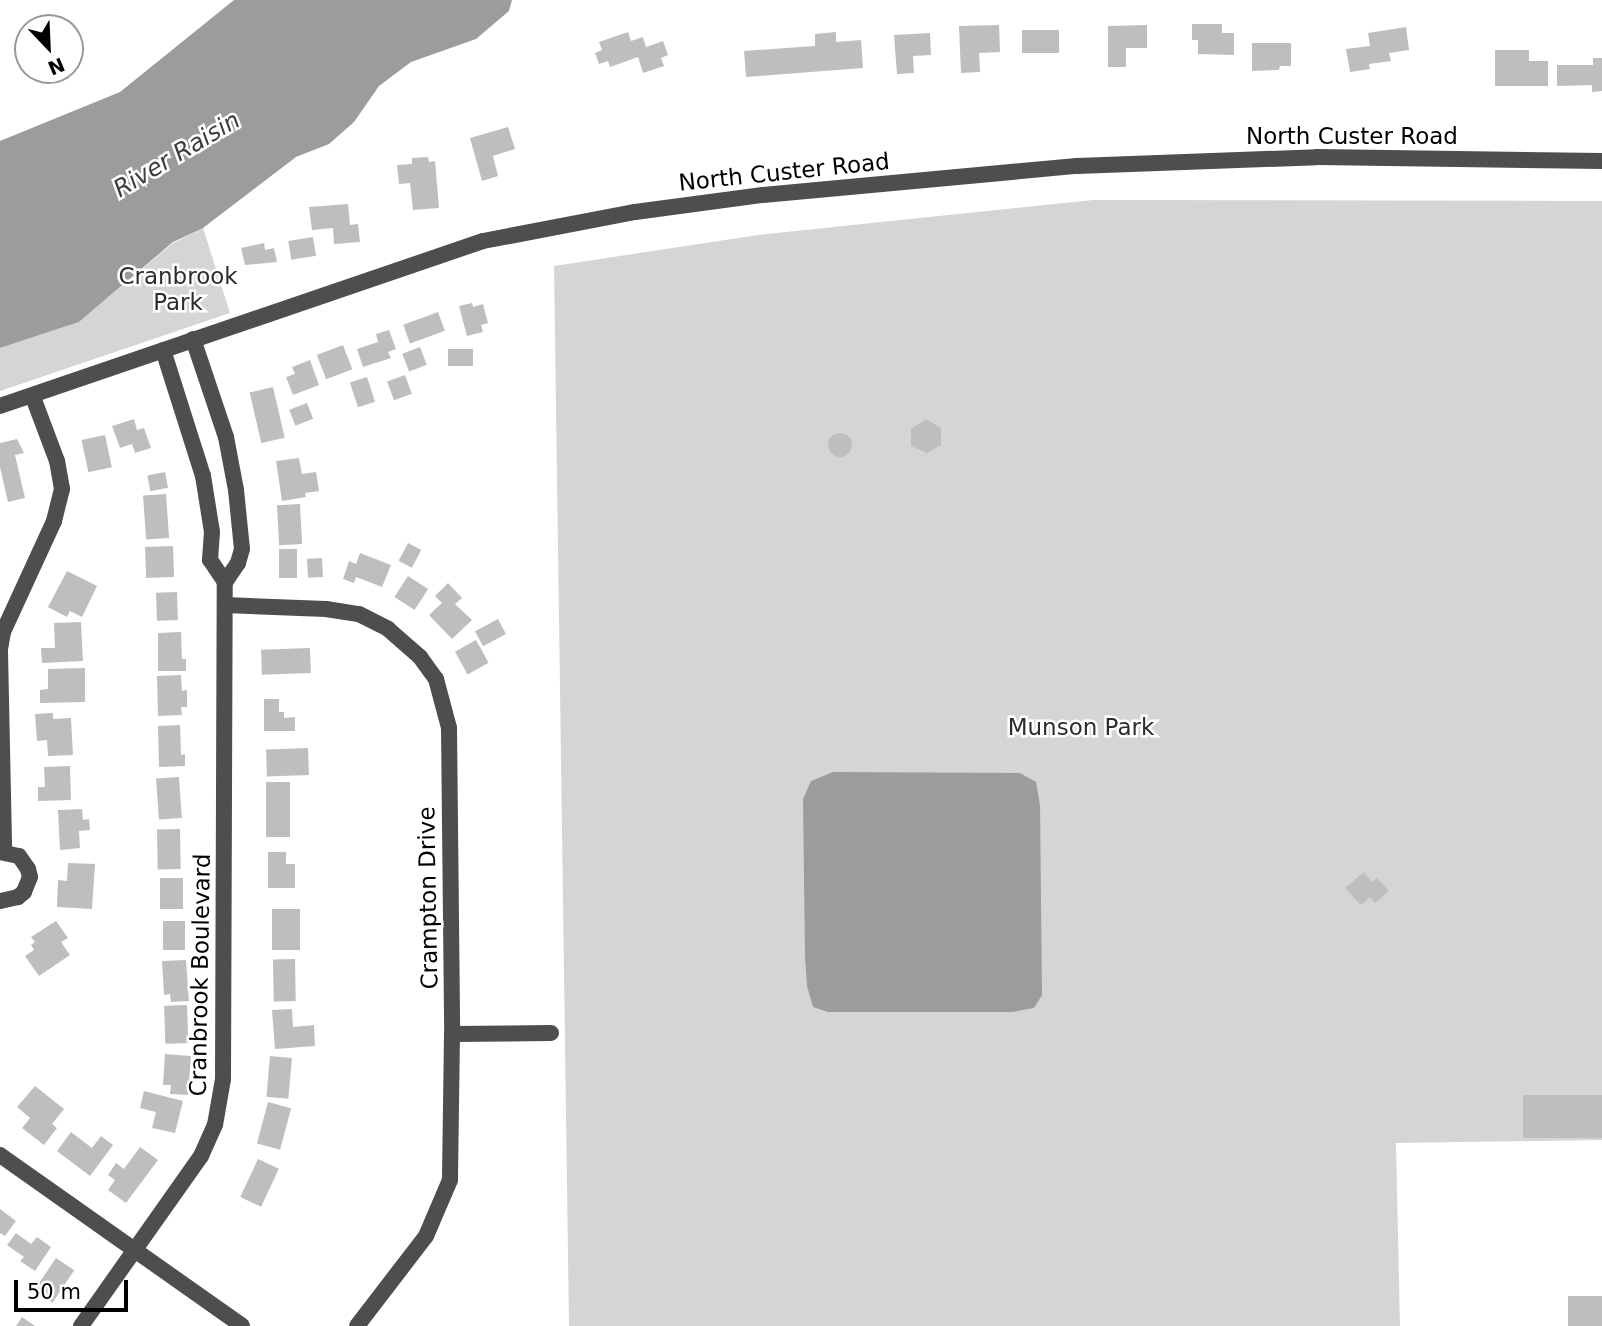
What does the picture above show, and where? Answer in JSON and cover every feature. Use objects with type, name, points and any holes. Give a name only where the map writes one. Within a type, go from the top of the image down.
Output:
[{"type":"street","name":"North Custer Road","points":[[0,406],[33,397],[194,338],[483,241],[576,222],[726,200],[1077,166],[1317,157],[1602,161]]},
{"type":"street","name":"Cranbrook Boulevard","points":[[81,1326],[201,1156],[220,1103],[226,1021],[225,582],[238,563],[242,549],[236,490],[226,437],[194,338]]},
{"type":"street","name":"Cranbrook Boulevard","points":[[163,350],[203,476],[212,533],[210,561],[225,582]]},
{"type":"street","points":[[0,901],[18,897],[28,885],[30,877],[25,862],[12,852],[2,852],[0,650],[9,618],[54,521],[62,489],[57,461],[33,397]]},
{"type":"street","name":"Crampton Drive","points":[[225,605],[326,609],[359,614],[388,629],[406,644],[436,679],[449,728],[452,1034],[450,1180],[426,1236],[357,1326]]},
{"type":"street","points":[[452,1034],[551,1033]]},
{"type":"street","points":[[0,1155],[242,1326]]},
{"type":"green space","name":"Munson Park","points":[[1093,200],[1602,201],[1602,1140],[1396,1143],[1400,1326],[569,1326],[554,266],[758,235]]},
{"type":"green space","name":"Cranbrook Park","points":[[203,228],[230,313],[0,391],[0,348],[79,322],[173,243]]},
{"type":"water","name":"River Raisin","points":[[234,0],[512,0],[509,11],[476,39],[411,62],[379,86],[354,122],[329,144],[296,157],[203,228],[173,242],[79,322],[0,348],[0,141],[120,92]]},
{"type":"water","points":[[833,772],[1020,773],[1036,782],[1040,805],[1042,995],[1034,1008],[1012,1012],[828,1012],[813,1007],[807,986],[805,957],[803,799],[811,781]]},
{"type":"building","points":[[1192,24],[1222,24],[1222,33],[1234,33],[1234,55],[1198,54],[1198,40],[1192,40]]},
{"type":"building","points":[[999,25],[1000,52],[979,53],[980,72],[961,73],[959,26]]},
{"type":"building","points":[[1147,25],[1147,48],[1126,48],[1126,67],[1108,67],[1108,26]]},
{"type":"building","points":[[1406,27],[1409,50],[1389,53],[1391,61],[1369,64],[1370,69],[1350,72],[1346,49],[1370,46],[1368,33]]},
{"type":"building","points":[[1022,30],[1059,30],[1059,53],[1022,53]]},
{"type":"building","points":[[628,32],[631,41],[643,37],[646,47],[663,41],[668,55],[661,58],[664,66],[643,73],[638,57],[610,67],[608,61],[599,64],[595,53],[602,50],[599,42]]},
{"type":"building","points":[[836,32],[836,42],[861,40],[863,68],[746,77],[744,51],[815,46],[815,34]]},
{"type":"building","points":[[930,33],[931,55],[913,56],[914,73],[897,74],[894,35]]},
{"type":"building","points":[[1252,43],[1291,43],[1291,66],[1280,66],[1279,70],[1252,71]]},
{"type":"building","points":[[1495,50],[1529,50],[1529,61],[1548,61],[1548,86],[1495,86]]},
{"type":"building","points":[[1593,58],[1602,58],[1602,91],[1592,92],[1592,85],[1557,86],[1557,65],[1593,65]]},
{"type":"building","points":[[508,127],[515,149],[493,156],[498,176],[482,181],[470,138]]},
{"type":"building","points":[[428,157],[429,162],[435,161],[439,208],[413,210],[410,183],[399,184],[397,165],[412,164],[412,158]]},
{"type":"building","points":[[348,204],[350,225],[358,224],[360,242],[334,244],[333,228],[312,230],[309,207]]},
{"type":"building","points":[[313,237],[316,256],[291,260],[288,241]]},
{"type":"building","points":[[264,243],[265,250],[274,248],[277,262],[245,265],[241,248]]},
{"type":"building","points":[[472,303],[473,307],[483,304],[488,323],[481,325],[483,332],[467,336],[459,306]]},
{"type":"building","points":[[438,312],[445,331],[410,343],[403,325]]},
{"type":"building","points":[[389,330],[396,349],[388,352],[391,358],[363,367],[357,349],[378,342],[376,334]]},
{"type":"building","points":[[343,345],[352,369],[326,379],[317,355]]},
{"type":"building","points":[[420,347],[427,365],[409,372],[402,354]]},
{"type":"building","points":[[448,349],[473,349],[473,366],[448,366]]},
{"type":"building","points":[[310,360],[319,385],[293,395],[286,377],[295,374],[292,367]]},
{"type":"building","points":[[405,375],[412,394],[394,400],[387,381]]},
{"type":"building","points":[[367,377],[375,402],[358,407],[350,383]]},
{"type":"building","points":[[273,387],[285,438],[261,443],[250,392]]},
{"type":"building","points":[[307,403],[313,419],[295,426],[289,410]]},
{"type":"building","points":[[134,419],[137,430],[144,428],[151,448],[135,453],[132,444],[120,448],[112,426]]},
{"type":"building","points":[[926,419],[941,428],[941,445],[927,453],[911,446],[911,429]]},
{"type":"building","points":[[840,433],[849,436],[852,445],[849,454],[840,457],[831,454],[828,445],[831,436]]},
{"type":"building","points":[[105,435],[112,467],[88,472],[82,440]]},
{"type":"building","points":[[17,439],[24,453],[15,455],[25,498],[8,502],[0,467],[0,443]]},
{"type":"building","points":[[299,458],[302,474],[316,472],[319,491],[305,493],[306,497],[282,501],[276,461]]},
{"type":"building","points":[[165,472],[168,488],[150,491],[147,475]]},
{"type":"building","points":[[166,494],[169,538],[146,539],[143,496]]},
{"type":"building","points":[[300,504],[302,544],[279,545],[277,505]]},
{"type":"building","points":[[408,543],[421,550],[412,568],[399,561]]},
{"type":"building","points":[[173,546],[174,577],[146,578],[145,547]]},
{"type":"building","points":[[279,549],[297,549],[297,578],[279,578]]},
{"type":"building","points":[[360,553],[391,565],[382,587],[356,577],[354,583],[343,579],[349,561],[356,564]]},
{"type":"building","points":[[322,558],[323,577],[308,578],[307,559]]},
{"type":"building","points":[[67,571],[97,586],[82,617],[70,611],[67,617],[48,607]]},
{"type":"building","points":[[408,576],[428,589],[415,610],[394,597]]},
{"type":"building","points":[[448,583],[462,598],[455,604],[472,620],[452,639],[429,615],[442,603],[435,596]]},
{"type":"building","points":[[177,592],[178,620],[157,621],[156,593]]},
{"type":"building","points":[[498,619],[506,634],[483,646],[475,631]]},
{"type":"building","points":[[81,622],[83,661],[42,663],[41,648],[55,648],[54,623]]},
{"type":"building","points":[[181,632],[182,659],[186,659],[186,671],[158,671],[158,633]]},
{"type":"building","points":[[476,640],[489,663],[468,674],[455,652]]},
{"type":"building","points":[[310,648],[311,673],[262,675],[261,650]]},
{"type":"building","points":[[85,668],[85,702],[40,703],[40,690],[48,689],[48,669]]},
{"type":"building","points":[[181,675],[182,691],[187,690],[187,707],[181,707],[182,715],[158,716],[157,676]]},
{"type":"building","points":[[264,699],[279,699],[279,712],[284,712],[284,718],[295,717],[295,731],[264,731]]},
{"type":"building","points":[[53,713],[53,719],[71,718],[73,755],[48,756],[47,740],[37,741],[35,714]]},
{"type":"building","points":[[180,725],[181,755],[185,754],[185,766],[159,767],[158,726]]},
{"type":"building","points":[[308,748],[309,775],[267,776],[266,749]]},
{"type":"building","points":[[70,766],[71,800],[38,801],[38,787],[45,787],[44,767]]},
{"type":"building","points":[[179,777],[182,818],[159,820],[156,779]]},
{"type":"building","points":[[266,782],[290,782],[290,837],[266,837]]},
{"type":"building","points":[[82,809],[83,820],[89,819],[90,830],[79,831],[80,848],[60,850],[58,810]]},
{"type":"building","points":[[157,829],[180,829],[181,869],[158,869]]},
{"type":"building","points":[[268,852],[286,852],[286,864],[295,864],[295,888],[268,888]]},
{"type":"building","points":[[68,863],[95,864],[92,909],[57,907],[58,880],[67,881]]},
{"type":"building","points":[[1364,872],[1372,882],[1377,878],[1389,891],[1375,903],[1370,897],[1361,905],[1345,888]]},
{"type":"building","points":[[160,878],[183,878],[183,909],[160,909]]},
{"type":"building","points":[[272,909],[300,909],[300,950],[272,950]]},
{"type":"building","points":[[56,921],[68,938],[61,942],[70,955],[39,976],[25,956],[34,950],[31,945],[35,942],[31,937]]},
{"type":"building","points":[[163,921],[185,921],[185,950],[163,950]]},
{"type":"building","points":[[273,959],[295,959],[296,1001],[274,1001]]},
{"type":"building","points":[[186,960],[189,1001],[171,1002],[170,994],[164,995],[162,961]]},
{"type":"building","points":[[187,1005],[188,1043],[165,1044],[164,1006]]},
{"type":"building","points":[[292,1009],[293,1027],[314,1025],[315,1046],[275,1049],[272,1010]]},
{"type":"building","points":[[165,1054],[191,1056],[188,1095],[170,1094],[171,1085],[163,1085]]},
{"type":"building","points":[[270,1056],[292,1058],[288,1099],[266,1097]]},
{"type":"building","points":[[35,1086],[64,1109],[52,1124],[57,1128],[44,1145],[22,1128],[30,1118],[17,1107]]},
{"type":"building","points":[[144,1091],[183,1101],[175,1133],[152,1128],[156,1112],[140,1108]]},
{"type":"building","points":[[1523,1095],[1602,1095],[1602,1138],[1523,1138]]},
{"type":"building","points":[[268,1102],[291,1108],[280,1150],[257,1144]]},
{"type":"building","points":[[71,1132],[92,1148],[101,1136],[113,1145],[90,1176],[57,1151]]},
{"type":"building","points":[[140,1147],[158,1160],[126,1203],[108,1190],[115,1180],[108,1175],[116,1163],[124,1169]]},
{"type":"building","points":[[258,1159],[279,1169],[261,1207],[240,1197]]},
{"type":"building","points":[[0,1209],[16,1221],[5,1236],[0,1233]]},
{"type":"building","points":[[16,1233],[31,1244],[37,1237],[51,1247],[35,1271],[20,1261],[24,1257],[7,1245]]},
{"type":"building","points":[[56,1258],[74,1270],[52,1303],[34,1290]]},
{"type":"building","points":[[1568,1296],[1602,1296],[1602,1326],[1568,1326]]},
{"type":"building","points":[[22,1317],[35,1326],[16,1326]]}]
